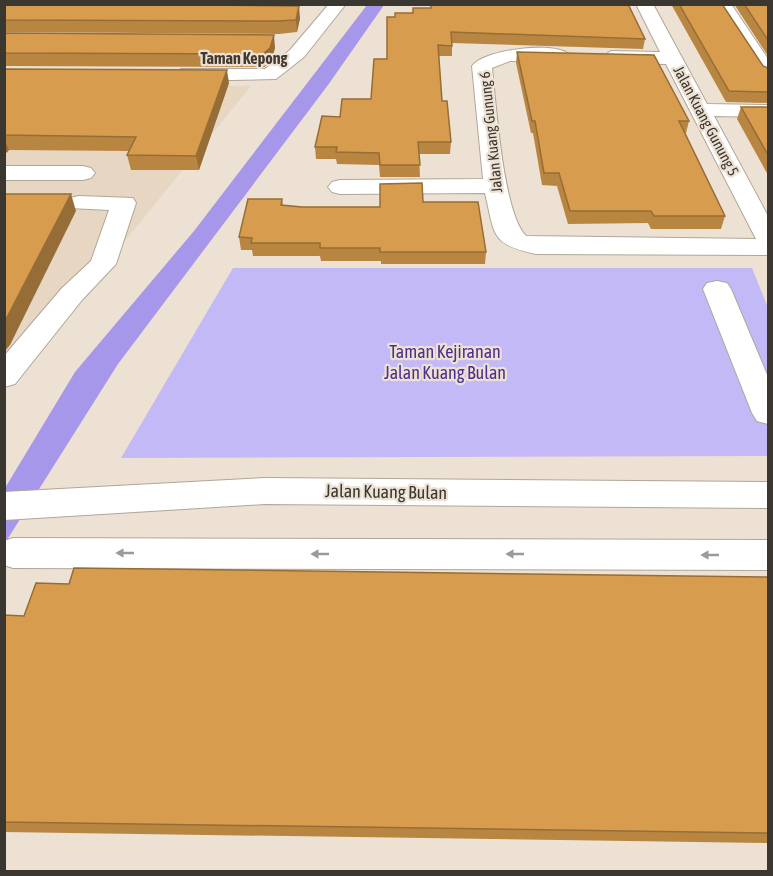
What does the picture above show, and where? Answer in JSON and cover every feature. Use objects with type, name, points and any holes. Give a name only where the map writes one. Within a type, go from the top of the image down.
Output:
[{"type":"street","name":"Jalan Kuang Gunung 5","points":[[644,4],[698,110],[768,238]]},
{"type":"street","points":[[722,4],[768,72]]},
{"type":"street","points":[[310,11],[336,8]]},
{"type":"street","points":[[166,75],[269,75],[276,72],[307,41],[336,8]]},
{"type":"street","points":[[283,41],[307,41]]},
{"type":"street","name":"Jalan Kuang Gunung 6","points":[[672,58],[508,55],[490,59],[482,66],[495,186],[507,232],[518,242],[536,246],[768,247]]},
{"type":"street","points":[[698,110],[768,111]]},
{"type":"street","points":[[4,173],[83,173]]},
{"type":"street","points":[[340,187],[495,186]]},
{"type":"street","points":[[4,377],[72,294],[103,264],[124,203],[79,203]]},
{"type":"street","points":[[717,289],[757,357],[768,413]]},
{"type":"street","name":"Jalan Kuang Bulan","points":[[4,506],[196,497],[265,491],[768,495]]},
{"type":"street","points":[[9,559],[41,505]]},
{"type":"street","points":[[9,559],[768,555]]},
{"type":"shaded area","points":[[367,5],[384,5],[328,85],[118,364],[5,543],[5,488],[75,372],[194,231]]},
{"type":"shaded area","points":[[5,84],[251,86],[5,388]]},
{"type":"green space","name":"Taman Kejiranan Jalan Kuang Bulan","points":[[233,268],[752,268],[768,308],[768,456],[121,458]]},
{"type":"building","points":[[4,4],[299,6],[296,20],[278,21],[4,20]]},
{"type":"building","points":[[431,4],[628,4],[645,39],[451,32],[452,46],[438,45],[442,101],[447,101],[451,142],[418,142],[420,165],[380,165],[379,153],[336,152],[337,147],[315,147],[322,116],[340,117],[342,99],[371,99],[374,59],[387,59],[387,17],[395,17],[395,13],[413,13],[413,8],[431,8]]},
{"type":"building","points":[[679,4],[722,4],[763,66],[768,68],[768,92],[729,91]]},
{"type":"building","points":[[744,4],[768,4],[768,40]]},
{"type":"building","points":[[4,33],[274,35],[270,48],[263,54],[4,53]]},
{"type":"building","points":[[517,52],[654,55],[689,121],[679,121],[725,216],[654,216],[651,211],[570,211],[559,173],[544,173],[535,121],[532,121]]},
{"type":"building","points":[[4,69],[227,70],[196,156],[127,155],[136,137],[4,135]]},
{"type":"building","points":[[741,107],[768,107],[768,155]]},
{"type":"building","points":[[422,183],[423,202],[478,202],[486,252],[380,252],[380,248],[320,248],[320,243],[251,243],[252,238],[239,237],[248,199],[282,199],[281,205],[302,207],[380,207],[380,184]]},
{"type":"building","points":[[4,194],[71,194],[4,323]]},
{"type":"building","points":[[74,568],[768,577],[768,833],[4,822],[4,615],[24,616],[36,583],[69,584]]},
{"type":"district","name":"Taman Kepong","points":[[244,58]]}]
